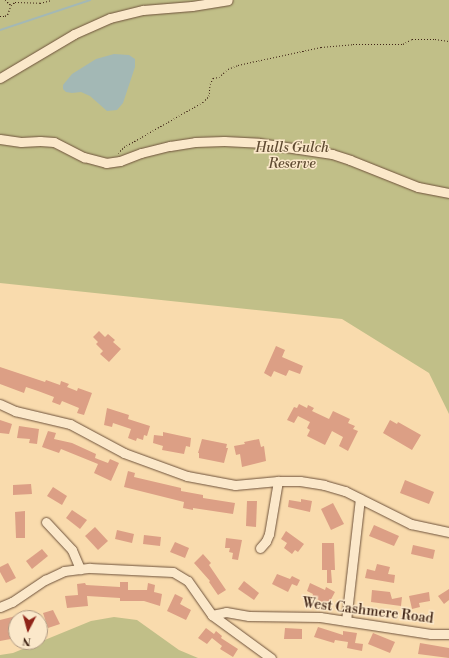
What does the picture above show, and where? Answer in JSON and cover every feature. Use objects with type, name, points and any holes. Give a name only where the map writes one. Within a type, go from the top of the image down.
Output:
[{"type":"street","points":[[0,78],[74,34],[110,18],[143,10],[192,6],[228,0]]},
{"type":"street","points":[[0,139],[21,142],[54,142],[84,157],[113,163],[141,153],[195,142],[224,141],[259,143],[332,154],[418,187],[449,193]]},
{"type":"street","points":[[0,404],[15,411],[70,424],[124,453],[187,476],[235,485],[278,481],[300,481],[324,485],[360,499],[411,524],[449,532]]},
{"type":"street","points":[[260,548],[266,541],[269,534],[278,481]]},
{"type":"street","points":[[346,621],[360,499]]},
{"type":"street","points":[[46,522],[72,550],[80,569]]},
{"type":"street","points":[[0,607],[12,602],[45,580],[64,571],[80,569],[162,570],[181,576],[188,581],[212,615],[272,658]]},
{"type":"street","name":"West Cashmere Road","points":[[212,615],[226,612],[250,616],[292,615],[346,621],[431,634],[449,634]]},
{"type":"path","points":[[5,0],[11,6]]},
{"type":"path","points":[[0,16],[5,16],[8,14],[11,6],[15,2],[29,1],[40,3],[51,0]]},
{"type":"path","points":[[113,163],[115,156],[124,147],[203,102],[209,96],[210,84],[213,78],[220,77],[228,69],[238,65],[321,47],[353,44],[403,44],[412,39],[435,39],[449,41]]},
{"type":"green space","name":"Hulls Gulch Reserve","points":[[0,0],[449,0],[449,414],[429,373],[342,319],[0,283]]},
{"type":"green space","points":[[114,617],[137,620],[179,650],[198,658],[0,658],[0,655],[20,650],[48,650],[48,639],[91,621]]},
{"type":"shaded area","points":[[114,54],[129,55],[135,59],[135,67],[123,103],[117,110],[107,111],[90,96],[81,92],[66,92],[63,89],[63,85],[72,74],[96,59]]},
{"type":"building","points":[[99,331],[105,337],[108,334],[115,340],[113,342],[121,349],[109,362],[100,354],[103,351],[96,344],[98,342],[93,337]]},
{"type":"building","points":[[276,346],[285,350],[282,357],[303,366],[300,374],[289,370],[286,376],[274,371],[271,377],[264,373]]},
{"type":"building","points":[[0,367],[45,382],[46,380],[60,385],[61,381],[69,384],[67,387],[77,391],[78,388],[92,393],[84,415],[77,413],[79,408],[62,401],[60,405],[52,402],[54,397],[38,391],[26,387],[24,393],[0,384]]},
{"type":"building","points":[[299,404],[307,408],[308,405],[314,408],[312,411],[329,419],[333,411],[350,419],[348,423],[355,426],[353,429],[358,431],[348,451],[339,446],[343,437],[332,431],[325,445],[307,436],[310,430],[307,428],[310,422],[298,416],[294,423],[287,420],[294,407],[297,408]]},
{"type":"building","points":[[107,408],[129,415],[128,419],[150,426],[147,436],[144,435],[143,440],[137,438],[136,441],[128,438],[131,429],[113,423],[112,427],[104,425]]},
{"type":"building","points":[[0,420],[12,424],[9,434],[0,433]]},
{"type":"building","points":[[390,420],[397,424],[398,422],[421,435],[412,450],[383,433]]},
{"type":"building","points":[[19,426],[39,429],[37,444],[29,443],[30,439],[17,438]]},
{"type":"building","points":[[48,431],[56,433],[54,439],[72,443],[96,454],[95,458],[108,463],[110,459],[119,463],[111,481],[94,473],[98,464],[61,449],[59,453],[42,447]]},
{"type":"building","points":[[163,432],[191,438],[190,447],[186,446],[184,454],[162,450],[163,446],[153,443],[154,435],[163,436]]},
{"type":"building","points":[[202,439],[227,444],[226,448],[228,448],[224,463],[199,458],[198,453]]},
{"type":"building","points":[[259,439],[261,447],[264,446],[266,461],[242,467],[240,454],[236,455],[234,446]]},
{"type":"building","points":[[128,471],[135,473],[134,477],[181,488],[181,491],[203,495],[203,498],[235,503],[233,514],[183,508],[184,502],[124,487]]},
{"type":"building","points":[[405,480],[434,492],[429,504],[400,493]]},
{"type":"building","points":[[31,484],[32,494],[13,495],[13,485]]},
{"type":"building","points":[[53,487],[67,496],[62,505],[47,496]]},
{"type":"building","points":[[301,499],[312,501],[310,512],[288,507],[289,500],[301,502]]},
{"type":"building","points":[[247,501],[257,501],[256,527],[246,526]]},
{"type":"building","points":[[333,503],[344,524],[331,530],[321,509]]},
{"type":"building","points":[[72,510],[87,520],[80,529],[66,518]]},
{"type":"building","points":[[25,511],[25,538],[16,538],[15,512]]},
{"type":"building","points":[[374,525],[399,536],[394,546],[369,536]]},
{"type":"building","points":[[95,527],[108,541],[98,550],[85,536]]},
{"type":"building","points":[[117,530],[134,534],[132,543],[115,539]]},
{"type":"building","points":[[286,531],[304,544],[298,552],[295,550],[292,554],[284,548],[287,543],[281,539]]},
{"type":"building","points":[[144,535],[161,537],[160,546],[143,544]]},
{"type":"building","points":[[226,538],[242,540],[238,560],[232,559],[233,553],[229,552],[230,548],[225,548]]},
{"type":"building","points":[[175,542],[189,548],[185,558],[170,552]]},
{"type":"building","points":[[322,543],[334,543],[335,570],[331,570],[332,583],[327,583],[327,570],[322,570]]},
{"type":"building","points":[[413,545],[435,550],[433,559],[411,554]]},
{"type":"building","points":[[42,549],[48,556],[32,569],[26,561]]},
{"type":"building","points":[[203,554],[211,563],[209,565],[226,590],[218,595],[209,582],[210,581],[194,563]]},
{"type":"building","points":[[8,563],[16,578],[6,583],[0,572],[0,567]]},
{"type":"building","points":[[377,564],[390,567],[388,574],[395,575],[394,583],[365,578],[367,569],[375,571]]},
{"type":"building","points":[[277,574],[290,579],[292,576],[300,580],[297,586],[292,584],[288,592],[272,584]]},
{"type":"building","points":[[244,581],[259,593],[254,600],[238,589]]},
{"type":"building","points":[[120,582],[128,582],[128,590],[147,590],[148,583],[155,585],[154,592],[162,594],[160,606],[144,601],[120,601],[120,598],[87,596],[88,606],[67,608],[65,596],[78,595],[77,584],[85,583],[86,585],[120,587]]},
{"type":"building","points":[[310,583],[325,590],[326,587],[335,592],[328,605],[312,597],[313,594],[307,591]]},
{"type":"building","points":[[449,589],[449,600],[444,604],[438,596]]},
{"type":"building","points":[[372,590],[390,592],[392,599],[402,597],[401,606],[371,602]]},
{"type":"building","points":[[429,592],[430,601],[419,603],[420,607],[412,609],[409,596]]},
{"type":"building","points":[[175,594],[183,598],[180,604],[191,610],[186,620],[167,611]]},
{"type":"building","points":[[53,610],[60,624],[48,628],[48,612]]},
{"type":"building","points":[[8,618],[8,640],[0,641],[0,620]]},
{"type":"building","points":[[318,627],[343,635],[343,631],[357,633],[355,643],[363,644],[362,651],[347,648],[348,642],[335,640],[334,643],[314,637]]},
{"type":"building","points":[[206,628],[214,634],[216,631],[222,636],[221,638],[238,649],[233,657],[220,649],[222,646],[212,638],[207,644],[198,638]]},
{"type":"building","points":[[285,628],[302,629],[302,639],[284,639]]},
{"type":"building","points":[[373,633],[395,642],[390,653],[368,644]]},
{"type":"building","points":[[420,643],[449,648],[449,658],[418,654]]},
{"type":"waterway","points":[[0,30],[90,0]]}]
